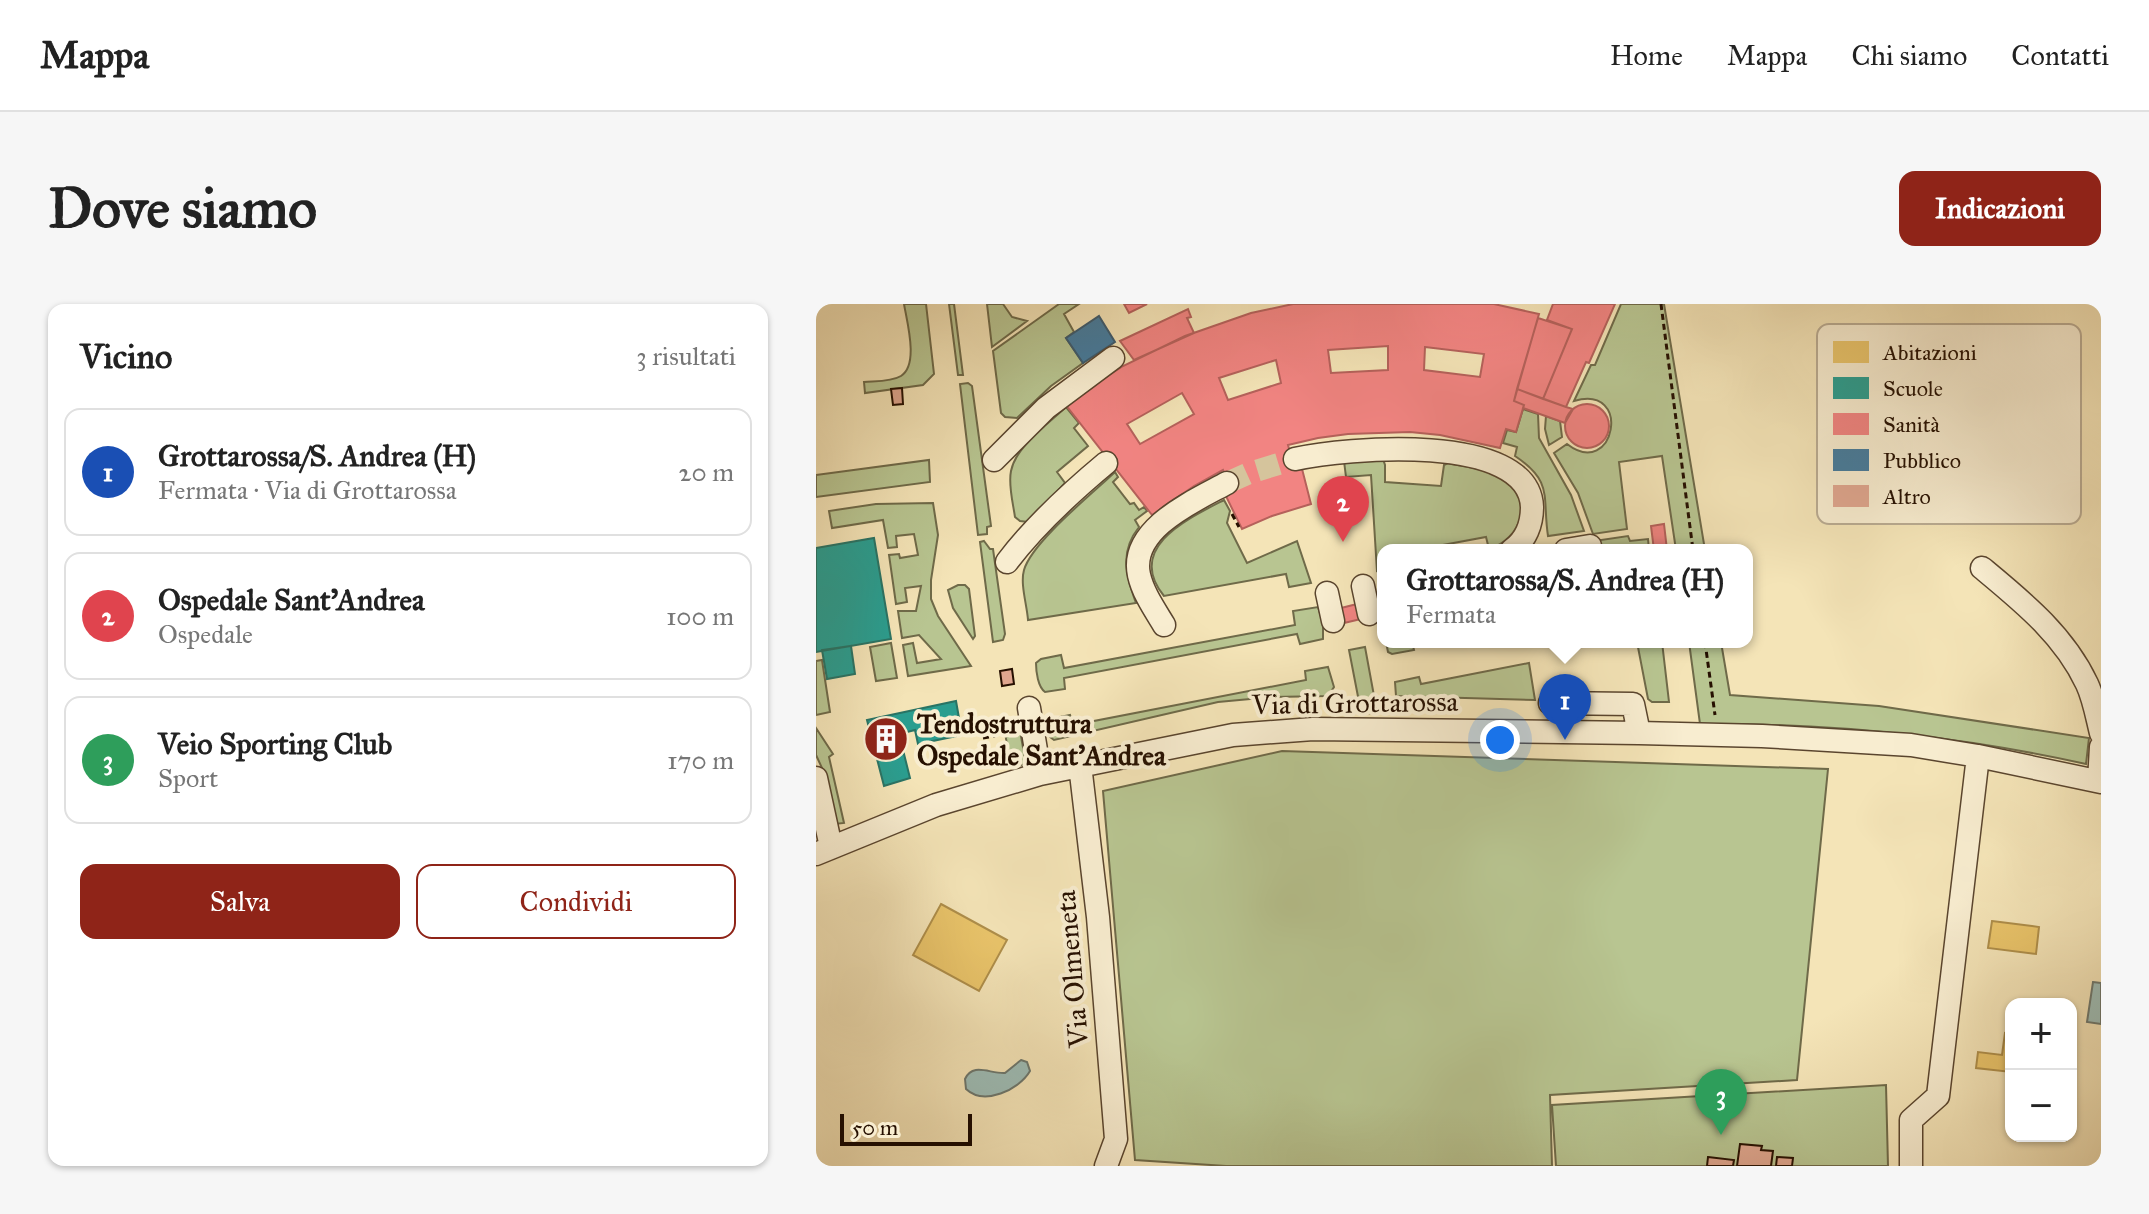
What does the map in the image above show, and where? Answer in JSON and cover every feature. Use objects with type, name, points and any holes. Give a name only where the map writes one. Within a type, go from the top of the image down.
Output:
[{"type":"street","points":[[994,460],[1046,408],[1113,358]]},
{"type":"street","points":[[1295,459],[1356,450],[1414,449],[1498,465],[1521,478],[1531,500],[1528,531],[1519,544]]},
{"type":"street","points":[[1007,562],[1073,491],[1106,463]]},
{"type":"street","points":[[1164,625],[1140,579],[1137,565],[1141,547],[1148,535],[1159,526],[1227,483]]},
{"type":"street","points":[[1982,568],[2033,610],[2067,648],[2088,686],[2101,733]]},
{"type":"street","points":[[1363,586],[1369,614]]},
{"type":"street","points":[[1327,593],[1333,621]]},
{"type":"street","points":[[1550,703],[1633,704],[1639,733]]},
{"type":"street","points":[[1029,708],[1040,774]]},
{"type":"street","name":"Via di Grottarossa","points":[[824,850],[936,805],[1040,774],[1233,735],[1313,729],[1718,735],[1911,745],[2100,782]]},
{"type":"street","points":[[2100,782],[2101,747]]},
{"type":"street","points":[[1911,1166],[1911,1120],[1938,1096],[1978,756]]},
{"type":"street","name":"Via Olmeneta","points":[[1080,765],[1098,917],[1116,1139],[1106,1166]]},
{"type":"street","points":[[816,778],[824,850]]},
{"type":"path","points":[[1661,304],[1692,544]]},
{"type":"path","points":[[1232,514],[1239,527]]},
{"type":"path","points":[[1706,648],[1718,735]]},
{"type":"path","points":[[983,738],[995,736]]},
{"type":"green space","points":[[904,304],[926,304],[934,374],[923,385],[865,393],[864,382],[893,379],[906,370],[911,353]]},
{"type":"green space","points":[[949,304],[954,304],[963,375],[958,375]]},
{"type":"green space","points":[[987,304],[1003,304],[1012,317],[1027,321],[992,347]]},
{"type":"green space","points":[[1059,304],[1079,304],[1064,314],[1074,332],[1066,338],[1083,363],[1051,386],[1017,418],[1005,417],[1001,413],[993,351]]},
{"type":"green space","points":[[1621,304],[1664,304],[1704,544],[1675,544],[1662,456],[1619,462],[1627,529],[1593,534],[1578,493],[1554,453],[1567,444],[1584,452],[1597,450],[1606,442],[1611,430],[1605,405],[1593,399],[1574,401],[1591,365],[1595,365]]},
{"type":"green space","points":[[960,384],[972,386],[991,526],[987,527],[987,534],[978,535]]},
{"type":"green space","points":[[1066,407],[1079,423],[1074,428],[1088,446],[1057,472],[1065,483],[1028,522],[1020,521],[1015,517],[1010,488],[1014,462],[1034,436]]},
{"type":"green space","points":[[1523,409],[1538,414],[1539,438],[1571,495],[1584,531],[1548,536],[1541,482],[1515,456],[1517,447],[1503,443],[1507,430],[1516,432]]},
{"type":"green space","points":[[1546,416],[1560,421],[1562,437],[1549,445],[1545,429]]},
{"type":"green space","points":[[1383,459],[1385,482],[1441,486],[1444,465],[1448,463],[1497,474],[1513,485],[1519,495],[1522,506],[1520,517],[1516,528],[1500,544],[1488,544],[1486,537],[1448,544],[1377,544],[1377,571],[1371,475],[1346,477],[1344,461]]},
{"type":"green space","points":[[929,460],[930,482],[816,497],[816,475]]},
{"type":"green space","points":[[1115,472],[1118,477],[1113,482],[1130,504],[1134,503],[1139,510],[1144,507],[1147,511],[1135,520],[1139,527],[1127,555],[1127,573],[1136,603],[1028,620],[1023,582],[1029,559],[1051,532]]},
{"type":"green space","points":[[1224,500],[1230,511],[1227,523],[1247,563],[1297,541],[1311,583],[1289,587],[1286,574],[1164,596],[1154,579],[1152,563],[1156,550],[1178,526]]},
{"type":"green space","points":[[933,503],[938,535],[931,599],[938,616],[971,666],[908,676],[903,645],[913,643],[917,663],[941,659],[919,635],[902,638],[898,611],[916,611],[921,586],[905,588],[907,602],[896,604],[889,555],[899,554],[900,558],[918,555],[914,534],[896,536],[897,547],[888,548],[883,520],[832,528],[829,511],[876,504]]},
{"type":"green space","points":[[1628,536],[1630,541],[1648,539],[1648,544],[1595,544],[1594,541]]},
{"type":"green space","points":[[984,541],[993,549],[1005,634],[1003,640],[993,642],[980,542]]},
{"type":"green space","points":[[958,585],[969,589],[973,639],[953,608],[948,590]]},
{"type":"green space","points":[[1318,607],[1323,623],[1323,639],[1300,644],[1297,634],[1064,678],[1065,689],[1045,692],[1038,679],[1036,663],[1041,659],[1061,655],[1064,668],[1295,625],[1293,611]]},
{"type":"green space","points":[[891,643],[897,678],[876,681],[870,647]]},
{"type":"green space","points":[[1365,647],[1377,712],[1374,714],[1361,712],[1349,650]]},
{"type":"green space","points":[[1387,648],[1414,650],[1392,654]]},
{"type":"green space","points":[[1638,648],[1663,648],[1669,702],[1652,702],[1648,699]]},
{"type":"green space","points":[[1690,648],[1722,648],[1730,695],[1879,706],[2089,738],[2086,764],[1990,746],[1894,733],[1797,726],[1700,724]]},
{"type":"green space","points":[[822,660],[830,712],[816,715],[816,661]]},
{"type":"green space","points":[[1529,663],[1535,700],[1396,696],[1395,682],[1419,677],[1421,684]]},
{"type":"green space","points":[[1328,667],[1334,687],[1328,696],[1218,702],[1054,740],[1050,737],[1048,724],[1051,719],[1070,715],[1073,725],[1306,680],[1305,671]]},
{"type":"green space","points":[[1009,718],[1018,720],[1026,764],[1013,767],[1004,726]]},
{"type":"green space","points":[[816,728],[833,754],[829,757],[844,823],[835,824],[816,755]]},
{"type":"green space","points":[[1282,751],[1828,769],[1797,1080],[1550,1095],[1552,1166],[1226,1166],[1135,1160],[1103,791]]},
{"type":"green space","points":[[1886,1085],[1888,1166],[1556,1166],[1552,1105]]},
{"type":"water","points":[[2093,982],[2101,983],[2101,1024],[2087,1022]]},
{"type":"water","points":[[1021,1060],[1027,1062],[1030,1071],[1010,1090],[982,1096],[966,1089],[965,1079],[973,1071],[1005,1073]]},
{"type":"building: Abitazioni","points":[[941,904],[1007,940],[979,991],[913,955]]},
{"type":"building: Abitazioni","points":[[1992,921],[2039,927],[2036,954],[1988,948]]},
{"type":"building: Abitazioni","points":[[2005,1033],[2005,1071],[1976,1068],[1978,1052],[2002,1055]]},
{"type":"building: Scuole","points":[[874,538],[891,639],[816,652],[816,548]]},
{"type":"building: Scuole","points":[[851,646],[855,674],[827,679],[822,650]]},
{"type":"building: Scuole","name":"Tendostruttura Ospedale Sant'Andrea","points":[[956,701],[962,735],[918,744],[915,730],[899,734],[910,778],[884,786],[867,720]]},
{"type":"building: Sanità","points":[[1124,304],[1147,304],[1129,313]]},
{"type":"building: Sanità","points":[[1293,304],[1494,304],[1539,314],[1514,401],[1524,405],[1516,432],[1506,429],[1500,448],[1410,432],[1318,438],[1288,445],[1293,463],[1300,461],[1311,504],[1242,529],[1223,490],[1230,486],[1223,470],[1152,515],[1065,404],[1123,366],[1185,336],[1251,313]],"holes":[[[1388,346],[1388,370],[1331,373],[1328,350]],[[1425,347],[1484,354],[1480,377],[1424,370]],[[1276,360],[1281,383],[1228,400],[1219,378]],[[1182,393],[1194,414],[1140,444],[1127,424]]]},
{"type":"building: Sanità","points":[[1553,304],[1615,304],[1566,407],[1543,399],[1572,329],[1547,320]]},
{"type":"building: Sanità","points":[[1188,309],[1191,317],[1187,318],[1194,333],[1134,360],[1120,341]]},
{"type":"building: Sanità","points":[[1538,318],[1572,329],[1543,399],[1517,389]]},
{"type":"building: Sanità","points":[[1517,389],[1573,409],[1565,423],[1523,408],[1524,405],[1514,401]]},
{"type":"building: Sanità","points":[[1587,404],[1602,411],[1609,426],[1602,441],[1587,448],[1572,441],[1565,426],[1572,411]]},
{"type":"building: Sanità","points":[[1664,524],[1666,544],[1653,544],[1651,526]]},
{"type":"building: Sanità","points":[[1357,604],[1361,619],[1344,623],[1341,608]]},
{"type":"building: Pubblico","points":[[1099,316],[1115,342],[1083,363],[1066,338]]},
{"type":"building: Altro","points":[[902,388],[903,404],[893,405],[891,389]]},
{"type":"building: Altro","points":[[1012,669],[1014,684],[1002,686],[1000,671]]},
{"type":"building: Altro","points":[[1740,1144],[1762,1146],[1761,1150],[1773,1151],[1771,1166],[1737,1166]]},
{"type":"building: Altro","points":[[1708,1157],[1734,1160],[1733,1166],[1707,1166]]},
{"type":"building: Altro","points":[[1777,1157],[1793,1158],[1792,1166],[1776,1166]]},
{"type":"tunnel","points":[[1227,483],[1295,459]]},
{"type":"place","name":"Ospedale Sant'Andrea","points":[[1343,542]]},
{"type":"place","name":"Tendostruttura Ospedale Sant'Andrea","points":[[886,739]]},
{"type":"place","name":"Grottarossa/S. Andrea (H)","points":[[1565,740]]},
{"type":"place","name":"Veio Sporting Club","points":[[1721,1135]]}]
